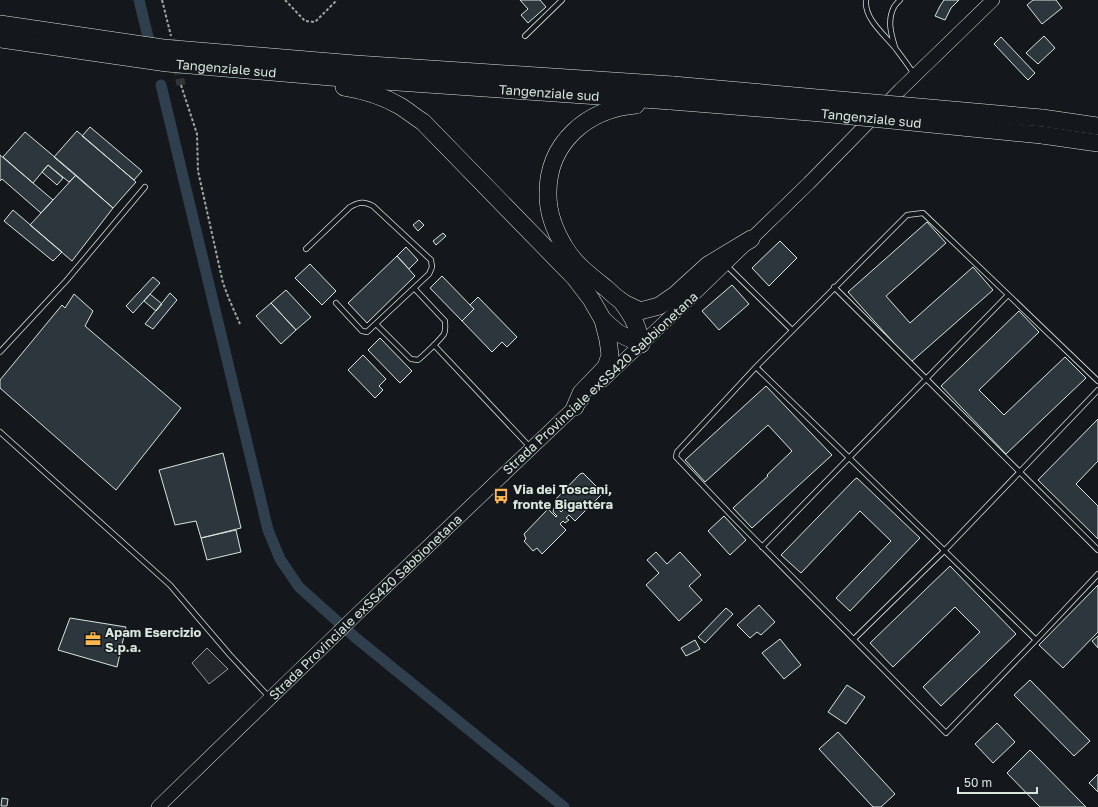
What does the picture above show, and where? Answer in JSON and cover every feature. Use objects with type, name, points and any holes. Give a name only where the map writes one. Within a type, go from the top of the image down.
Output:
[{"type":"highway","name":"Tangenziale sud","points":[[0,24],[171,49],[355,64],[1042,135],[1098,143]]},
{"type":"highway","name":"Tangenziale sud","points":[[0,39],[167,63],[362,80],[1042,118],[1098,124]]},
{"type":"highway","points":[[167,63],[360,90],[379,96],[399,106],[423,122],[575,278],[603,320],[610,355],[606,367],[581,393],[575,407]]},
{"type":"highway","points":[[672,97],[646,105],[623,106],[603,112],[586,121],[573,132],[561,146],[553,162],[548,194],[550,212],[555,229],[565,248],[584,270],[622,302],[640,311],[659,306],[675,295],[708,266],[751,239]]},
{"type":"highway","points":[[622,302],[633,317],[639,331],[641,344]]},
{"type":"highway","points":[[603,320],[618,333],[641,344]]},
{"type":"main road","name":"Strada Provinciale exSS420 Sabbionetana","points":[[158,807],[333,637],[809,183],[900,90],[993,0]]},
{"type":"lane","points":[[525,36],[562,0]]},
{"type":"lane","points":[[866,0],[866,10],[880,32],[895,48],[916,75]]},
{"type":"lane","points":[[895,48],[890,32],[891,17],[894,7],[900,0]]},
{"type":"lane","points":[[0,352],[66,281],[146,187]]},
{"type":"lane","points":[[306,249],[350,207],[356,203],[362,202],[373,206],[431,260],[432,267],[429,274],[367,332],[362,331],[336,303]]},
{"type":"lane","points":[[1098,381],[923,213],[907,215],[756,367],[677,452],[676,458],[946,733],[1098,574]]},
{"type":"lane","points":[[725,264],[792,330]]},
{"type":"lane","points":[[834,287],[1098,550]]},
{"type":"lane","points":[[376,324],[411,359],[418,360],[434,345],[444,335],[446,328],[444,322],[414,288]]},
{"type":"lane","points":[[762,547],[1008,295]]},
{"type":"lane","points":[[434,345],[531,449]]},
{"type":"lane","points":[[756,367],[1036,640]]},
{"type":"lane","points":[[854,639],[944,551],[1098,390]]},
{"type":"lane","points":[[0,432],[170,585],[230,655],[270,698]]},
{"type":"path","points":[[162,0],[172,39]]},
{"type":"path","points":[[285,0],[305,21],[315,22],[336,0]]},
{"type":"path","points":[[181,85],[197,134],[198,171],[223,283],[240,324]]},
{"type":"shaded area","points":[[207,648],[228,669],[209,684],[192,663]]},
{"type":"building","points":[[520,0],[540,0],[546,7],[528,23],[521,15],[528,9]]},
{"type":"building","points":[[944,0],[959,0],[951,8],[945,20],[935,16]]},
{"type":"building","points":[[1033,0],[1056,0],[1062,8],[1042,24],[1027,5]]},
{"type":"building","points":[[1044,36],[1055,48],[1038,64],[1026,53]]},
{"type":"building","points":[[1001,37],[1035,73],[1028,80],[994,44]]},
{"type":"building","points":[[90,127],[142,171],[134,180],[82,136]]},
{"type":"building","points":[[77,131],[136,182],[113,208],[54,157]]},
{"type":"building","points":[[25,132],[76,175],[69,182],[48,165],[33,183],[3,157]]},
{"type":"building","points":[[0,155],[53,200],[41,213],[2,179],[0,181]]},
{"type":"building","points":[[48,165],[63,178],[57,185],[42,172]]},
{"type":"building","points":[[76,175],[113,208],[72,261],[30,225]]},
{"type":"building","points":[[13,210],[62,252],[53,261],[4,221]]},
{"type":"building","points":[[419,220],[424,225],[418,231],[413,225]]},
{"type":"building","points":[[927,222],[946,243],[886,296],[910,323],[973,267],[993,290],[911,362],[848,292]]},
{"type":"building","points":[[443,233],[446,236],[436,245],[433,241]]},
{"type":"building","points":[[780,241],[797,258],[769,286],[752,268]]},
{"type":"building","points":[[406,247],[418,260],[409,269],[397,256]]},
{"type":"building","points":[[397,256],[415,276],[367,323],[348,303]]},
{"type":"building","points":[[310,264],[336,291],[322,305],[295,278]]},
{"type":"building","points":[[442,276],[474,309],[462,321],[430,288]]},
{"type":"building","points":[[153,277],[160,283],[133,313],[126,306]]},
{"type":"building","points":[[732,285],[749,304],[719,330],[702,311]]},
{"type":"building","points":[[286,290],[311,317],[296,330],[271,303]]},
{"type":"building","points":[[170,293],[177,300],[153,329],[145,324]]},
{"type":"building","points":[[74,294],[93,311],[85,326],[181,408],[116,490],[0,388],[0,380],[62,305],[65,308]]},
{"type":"building","points":[[150,294],[162,304],[156,311],[144,301]]},
{"type":"building","points":[[478,297],[517,337],[507,347],[502,342],[492,352],[462,321],[474,309],[470,305]]},
{"type":"building","points":[[271,303],[296,330],[281,344],[256,316]]},
{"type":"building","points":[[1019,311],[1039,332],[979,390],[1004,415],[1065,357],[1086,378],[1006,454],[941,386]]},
{"type":"building","points":[[380,338],[412,371],[400,383],[368,350]]},
{"type":"building","points":[[363,355],[386,379],[379,386],[383,390],[375,398],[348,370]]},
{"type":"building","points":[[766,386],[832,455],[752,528],[733,508],[768,476],[767,475],[792,451],[768,425],[705,482],[685,460]]},
{"type":"building","points":[[1098,419],[1098,461],[1076,484],[1098,506],[1098,539],[1038,480]]},
{"type":"building","points":[[223,453],[241,528],[201,538],[196,521],[175,525],[159,470]]},
{"type":"building","points":[[583,473],[603,493],[575,521],[569,515],[566,518],[569,520],[565,523],[563,521],[560,524],[566,530],[542,554],[537,548],[533,551],[524,541],[526,539],[524,534],[548,509],[556,517],[557,516],[553,512],[554,508],[557,507],[561,512],[563,510],[554,501],[580,474]]},
{"type":"building","points":[[857,478],[920,538],[850,611],[836,598],[891,541],[860,511],[801,573],[781,555]]},
{"type":"building","points":[[724,516],[746,540],[730,555],[708,531]]},
{"type":"building","points":[[236,530],[241,552],[207,560],[201,538]]},
{"type":"building","points":[[656,552],[667,564],[680,552],[701,575],[689,586],[702,600],[679,621],[646,585],[659,573],[647,560]]},
{"type":"building","points":[[950,566],[1016,634],[941,706],[923,687],[980,632],[955,607],[893,667],[870,643]]},
{"type":"building","points":[[1098,585],[1098,632],[1063,668],[1039,645]]},
{"type":"building","points":[[759,605],[775,622],[761,635],[757,632],[750,638],[737,625]]},
{"type":"building","points":[[726,608],[733,614],[705,643],[698,637]]},
{"type":"building","name":"Apam Esercizio S.p.a.","points":[[70,618],[126,627],[117,667],[58,650]]},
{"type":"building","points":[[1098,636],[1098,648],[1092,641]]},
{"type":"building","points":[[780,639],[801,665],[784,679],[762,653]]},
{"type":"building","points":[[695,640],[700,649],[686,656],[681,648]]},
{"type":"building","points":[[1030,680],[1090,741],[1074,756],[1014,695]]},
{"type":"building","points":[[847,685],[865,697],[846,724],[828,712]]},
{"type":"building","points":[[997,723],[1015,742],[993,763],[975,744]]},
{"type":"building","points":[[838,732],[895,794],[881,807],[873,807],[819,749]]},
{"type":"building","points":[[1030,750],[1086,807],[1040,807],[1007,773]]},
{"type":"building","points":[[1098,774],[1098,792],[1089,783]]},
{"type":"building","points":[[2,798],[8,799],[7,806],[1,806]]},
{"type":"waterway","points":[[139,0],[149,41]]},
{"type":"waterway","points":[[161,85],[268,530],[280,559],[299,587],[356,638],[564,807]]},
{"type":"tunnel","points":[[172,39],[181,85]]},
{"type":"place","name":"Via dei Toscani, fronte Bigattera","points":[[501,496]]},
{"type":"place","name":"Apam Esercizio S.p.a.","points":[[93,639]]}]
